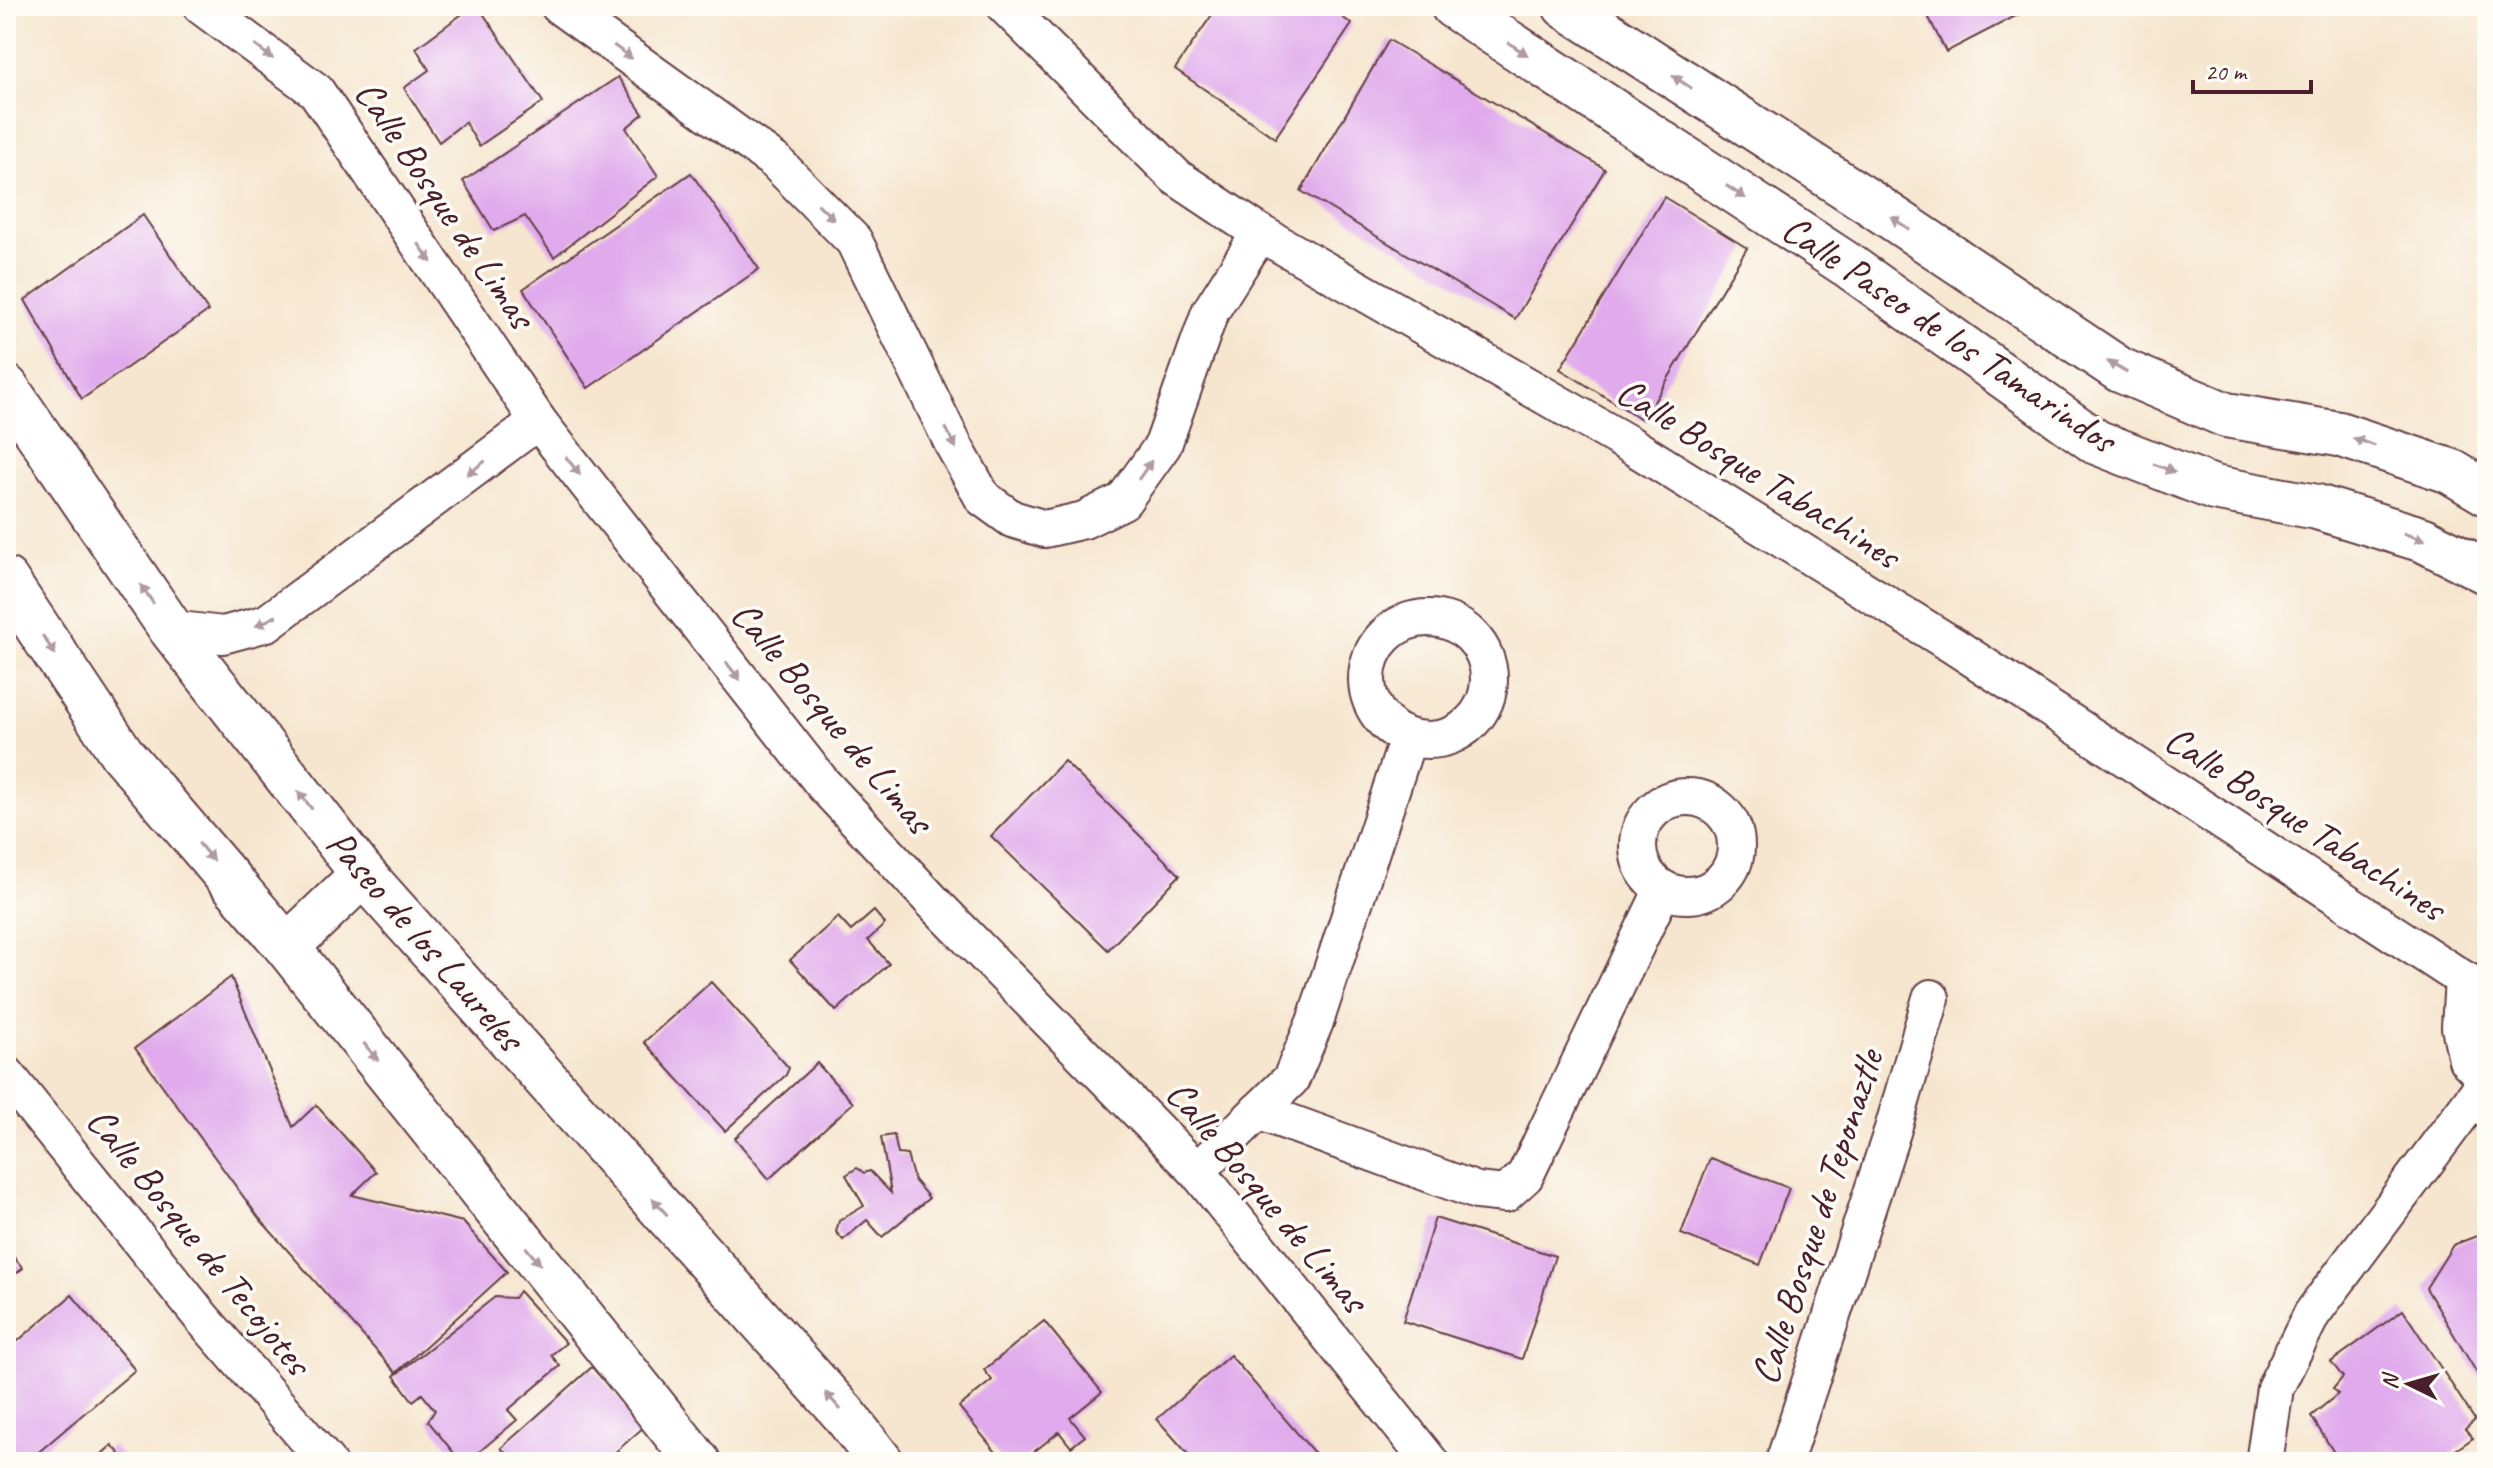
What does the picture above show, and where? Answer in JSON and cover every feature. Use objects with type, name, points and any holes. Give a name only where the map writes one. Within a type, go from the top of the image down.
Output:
[{"type":"main road","name":"Calle Paseo de los Tamarindos","points":[[1453,6],[1849,266],[2096,442],[2214,488],[2317,507],[2424,540],[2487,572]]},
{"type":"main road","name":"Calle Paseo de los Tamarindos","points":[[1565,6],[1869,202],[2120,370],[2226,415],[2339,434],[2367,443],[2450,471],[2487,493]]},
{"type":"main road","name":"Paseo de los Laureles","points":[[6,387],[171,629],[363,874],[844,1414],[881,1462]]},
{"type":"main road","points":[[6,580],[122,754],[287,947],[698,1462]]},
{"type":"main road","points":[[287,947],[363,874]]},
{"type":"street","name":"Calle Bosque de Limas","points":[[201,6],[316,91],[538,421],[823,784],[933,902],[1197,1171],[1430,1462]]},
{"type":"street","points":[[559,6],[776,162],[854,241],[954,446],[983,498],[1012,519],[1045,529],[1084,520],[1123,501],[1163,445],[1210,312],[1260,233]]},
{"type":"street","name":"Calle Bosque Tabachines","points":[[1005,6],[1176,177],[1260,233],[1629,444],[1954,646],[2475,985]]},
{"type":"street","points":[[171,629],[223,635],[267,623],[538,421]]},
{"type":"street","points":[[1197,1171],[1291,1079],[1315,1022],[1408,738]]},
{"type":"street","points":[[1258,1111],[1477,1191],[1505,1194],[1525,1176],[1663,889]]},
{"type":"street","points":[[2267,1462],[2265,1456],[2275,1388],[2312,1314],[2487,1080],[2467,1060],[2460,1027],[2475,985]]},
{"type":"street","name":"Calle Bosque de Teponaztle","points":[[1784,1462],[1893,1129],[1931,998]]},
{"type":"street","name":"Calle Bosque de Tecojotes","points":[[6,1074],[202,1318],[327,1462]]},
{"type":"building","points":[[473,6],[478,6],[543,102],[479,146],[465,122],[439,142],[404,88],[429,70],[416,48]]},
{"type":"building","points":[[1218,6],[1326,6],[1352,24],[1275,138],[1175,69]]},
{"type":"building","points":[[1923,6],[2035,6],[1946,52]]},
{"type":"building","points":[[1389,40],[1605,169],[1515,319],[1301,191]]},
{"type":"building","points":[[618,77],[643,114],[626,128],[658,176],[554,257],[525,216],[494,231],[463,181]]},
{"type":"building","points":[[691,173],[759,269],[588,388],[523,289]]},
{"type":"building","points":[[1664,197],[1747,248],[1643,420],[1560,369]]},
{"type":"building","points":[[143,215],[208,311],[82,399],[25,300]]},
{"type":"building","points":[[1064,761],[1180,875],[1108,950],[991,836]]},
{"type":"building","points":[[874,911],[885,924],[868,940],[889,964],[836,1011],[790,960],[838,917],[851,931]]},
{"type":"building","points":[[231,977],[293,1127],[316,1105],[376,1172],[352,1195],[463,1222],[507,1272],[396,1373],[259,1218],[135,1048]]},
{"type":"building","points":[[711,982],[789,1068],[786,1075],[725,1131],[644,1042]]},
{"type":"building","points":[[817,1063],[853,1103],[769,1179],[735,1138]]},
{"type":"building","points":[[894,1135],[898,1154],[907,1155],[914,1180],[929,1198],[882,1237],[867,1220],[843,1240],[836,1232],[839,1221],[864,1206],[846,1175],[857,1168],[864,1173],[870,1171],[891,1193],[881,1137]]},
{"type":"building","points":[[1710,1158],[1789,1188],[1760,1265],[1681,1234]]},
{"type":"building","points":[[1435,1218],[1555,1256],[1522,1359],[1403,1321]]},
{"type":"building","points":[[2487,1232],[2487,1390],[2426,1288],[2453,1245]]},
{"type":"building","points":[[6,1248],[23,1268],[6,1282]]},
{"type":"building","points":[[519,1291],[566,1343],[551,1355],[560,1366],[508,1410],[517,1420],[467,1462],[461,1462],[428,1421],[435,1410],[422,1394],[413,1401],[394,1376],[495,1297],[514,1298]]},
{"type":"building","points":[[72,1295],[135,1370],[27,1462],[6,1462],[6,1351]]},
{"type":"building","points":[[2403,1310],[2475,1420],[2465,1429],[2473,1438],[2446,1457],[2449,1462],[2340,1462],[2311,1416],[2338,1394],[2333,1389],[2343,1377],[2331,1362]]},
{"type":"building","points":[[1044,1321],[1102,1392],[1070,1418],[1085,1436],[1071,1447],[1059,1432],[1021,1462],[1004,1462],[959,1407],[992,1380],[984,1370]]},
{"type":"building","points":[[1230,1355],[1322,1462],[1195,1462],[1157,1419]]},
{"type":"building","points":[[592,1367],[644,1427],[604,1462],[514,1462],[501,1448]]},
{"type":"building","points":[[112,1445],[127,1462],[93,1462]]}]
